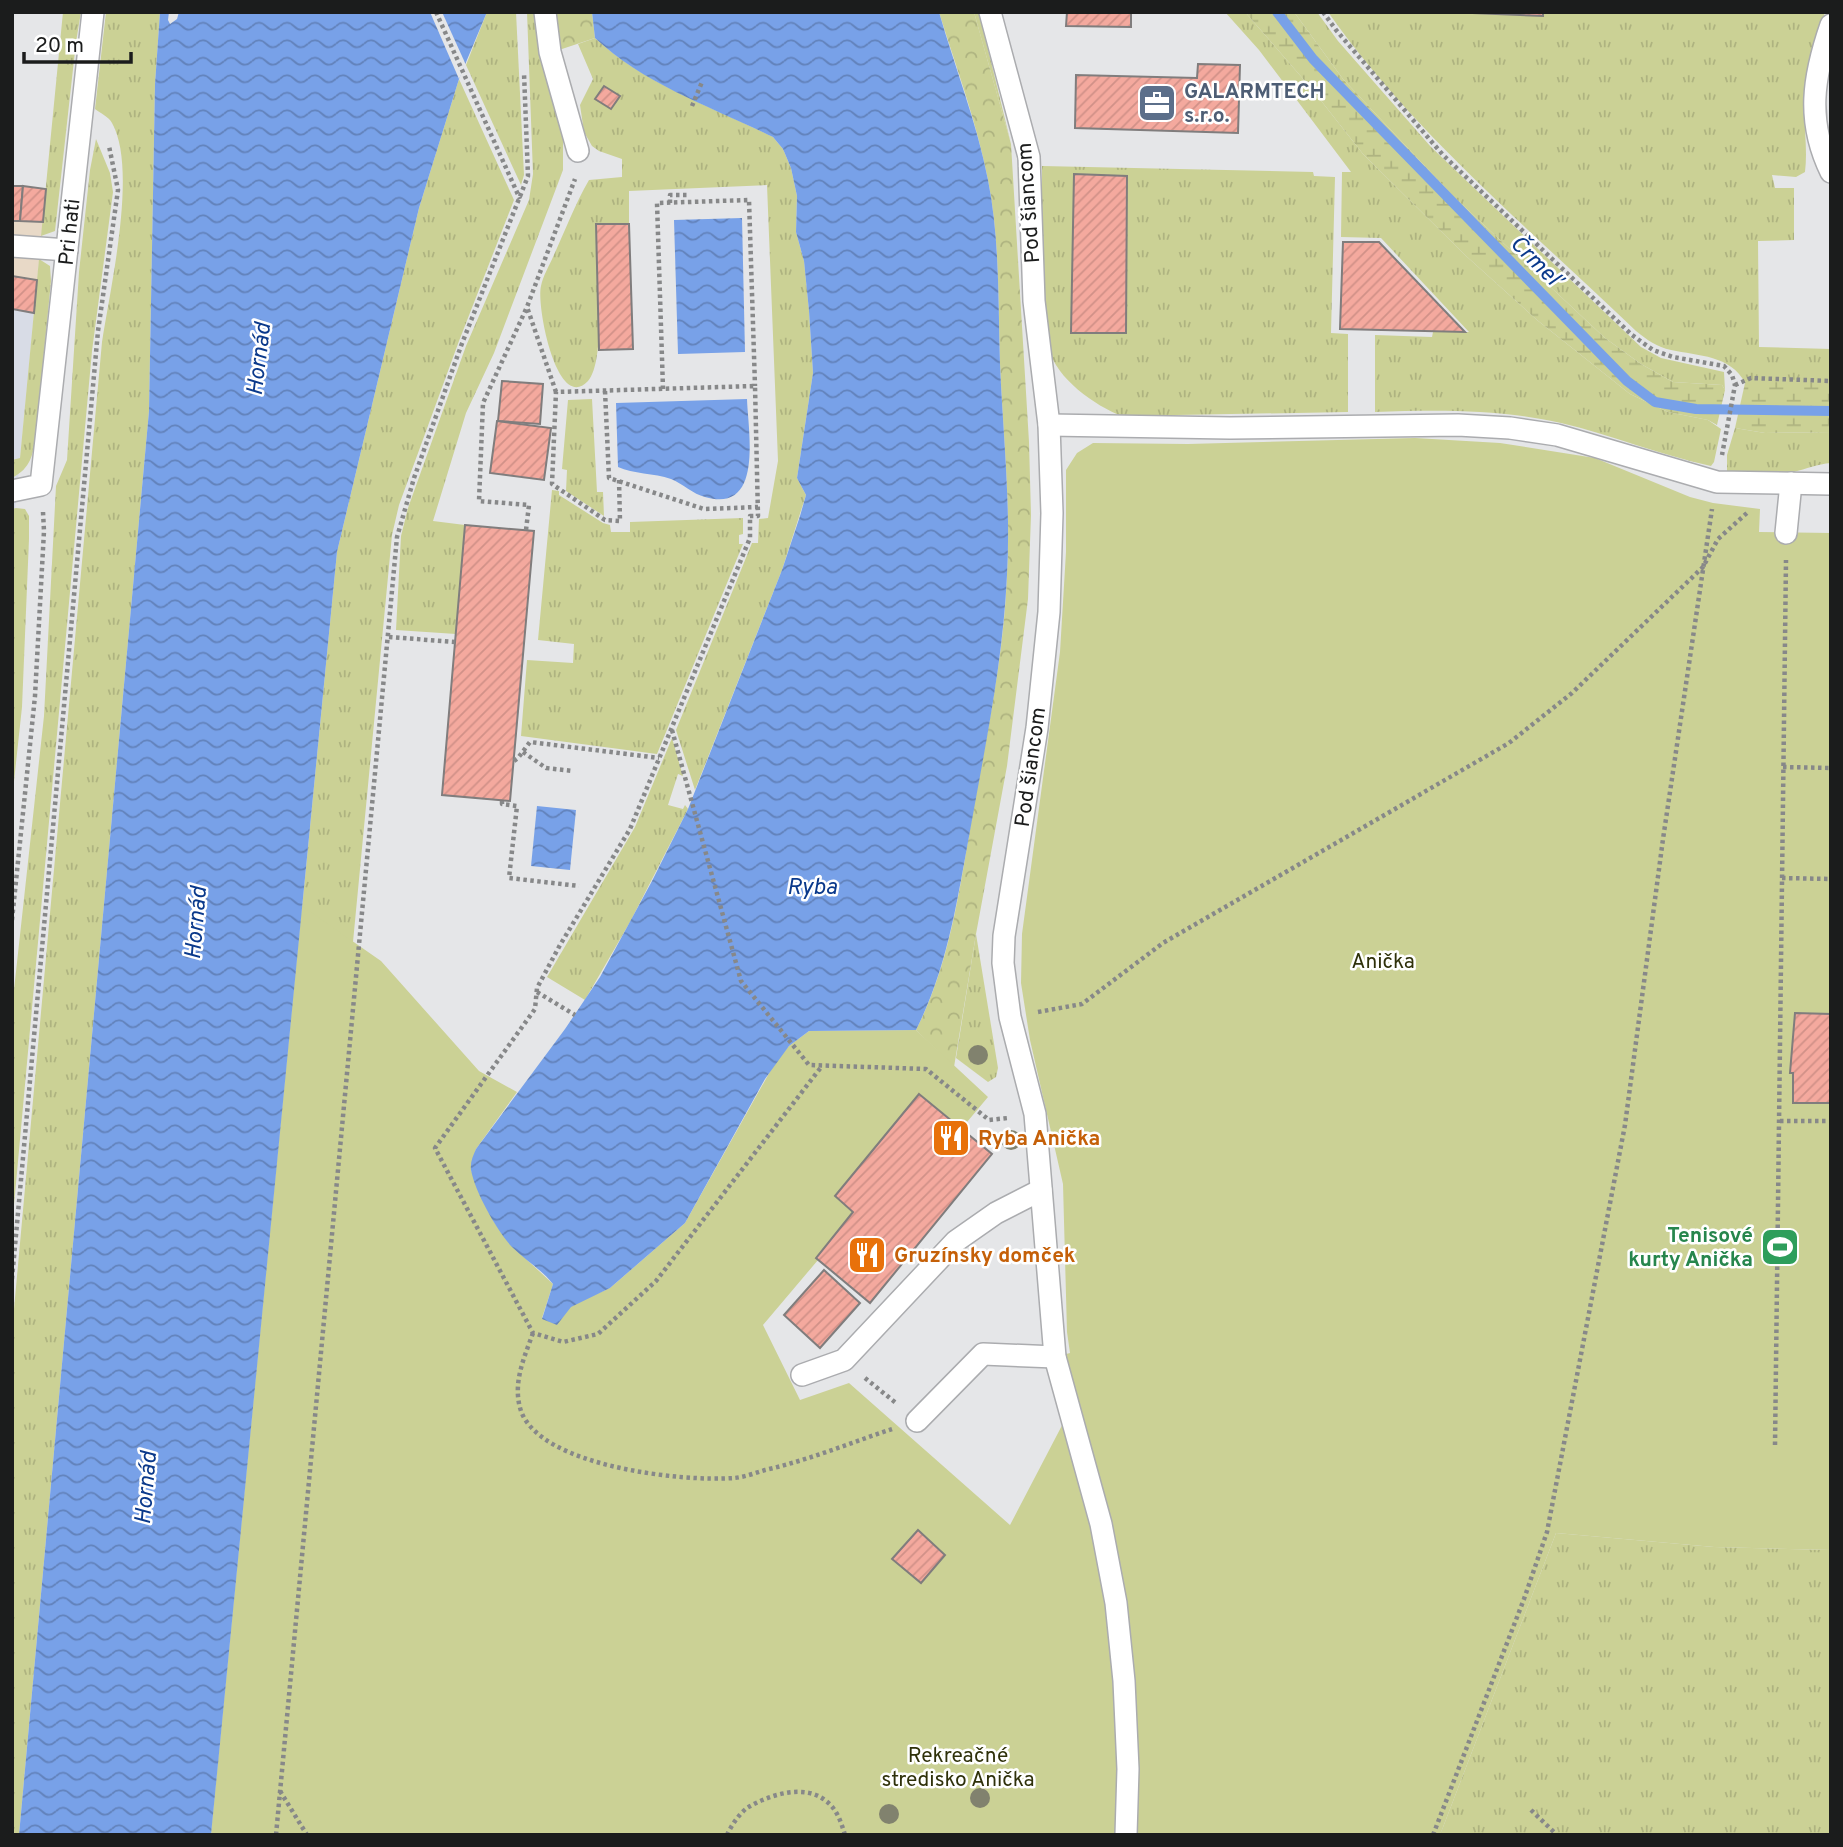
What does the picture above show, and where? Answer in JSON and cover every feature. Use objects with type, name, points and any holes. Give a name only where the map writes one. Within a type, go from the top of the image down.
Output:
[{"type":"lane","name":"Pri hati","points":[[41,485],[93,12]]},
{"type":"lane","points":[[545,12],[551,52],[578,151]]},
{"type":"lane","name":"Pod šiancom","points":[[990,12],[1029,157],[1034,301],[1049,425],[1052,513],[1049,612],[1037,728],[1004,936],[1003,963],[1010,1017],[1035,1114],[1055,1357],[1101,1524],[1116,1603],[1124,1681],[1128,1769],[1126,1835]]},
{"type":"lane","points":[[1831,25],[1822,51],[1815,102],[1815,128],[1831,172]]},
{"type":"lane","points":[[12,246],[67,250]]},
{"type":"lane","points":[[1049,425],[1230,428],[1458,425],[1510,428],[1557,435],[1717,482],[1831,484]]},
{"type":"lane","points":[[1786,533],[1788,483]]},
{"type":"lane","points":[[12,491],[41,485]]},
{"type":"lane","points":[[802,1375],[844,1360],[956,1241],[996,1213],[1041,1190]]},
{"type":"lane","points":[[907,1423],[984,1353],[1055,1357]]},
{"type":"path","points":[[436,12],[520,200]]},
{"type":"path","points":[[1324,12],[1336,30],[1443,155],[1632,335],[1663,354],[1724,366],[1732,375],[1735,384],[1727,429]]},
{"type":"path","points":[[276,1835],[397,537],[461,346],[528,176],[524,67]]},
{"type":"path","points":[[692,106],[702,82]]},
{"type":"path","points":[[526,530],[528,505],[479,501],[483,403],[527,307],[576,178],[578,151]]},
{"type":"path","points":[[12,1279],[98,331],[118,190]]},
{"type":"path","points":[[670,203],[670,195],[687,195]]},
{"type":"path","points":[[663,389],[657,204],[749,200],[758,516],[750,516],[750,538],[630,829],[560,945],[537,992],[535,1009],[435,1148],[533,1333],[563,1342],[598,1334],[656,1281],[822,1066]]},
{"type":"path","points":[[527,307],[556,392],[552,484],[605,520],[620,521],[619,480]]},
{"type":"path","points":[[1735,384],[1751,378],[1831,381]]},
{"type":"path","points":[[556,392],[755,386]]},
{"type":"path","points":[[605,391],[609,478],[704,509],[758,508]]},
{"type":"path","points":[[1433,1835],[1547,1532],[1625,1125],[1717,482]]},
{"type":"path","points":[[1010,1017],[1082,1004],[1163,943],[1509,743],[1572,693],[1703,567],[1718,538],[1726,530],[1788,483]]},
{"type":"path","points":[[12,920],[35,696],[44,531],[41,485]]},
{"type":"path","points":[[1775,1445],[1786,533]]},
{"type":"path","points":[[389,637],[455,642]]},
{"type":"path","points":[[671,729],[741,981],[809,1065],[926,1069],[989,1120],[1035,1114]]},
{"type":"path","points":[[513,761],[530,743],[659,758]]},
{"type":"path","points":[[523,752],[546,768],[573,771]]},
{"type":"path","points":[[1783,767],[1831,768]]},
{"type":"path","points":[[502,801],[502,804],[517,806],[509,878],[579,886]]},
{"type":"path","points":[[1782,878],[1831,879]]},
{"type":"path","points":[[537,992],[575,1015]]},
{"type":"path","points":[[1780,1121],[1831,1121]]},
{"type":"path","points":[[533,1333],[520,1367],[518,1391],[521,1412],[534,1431],[584,1460],[671,1477],[735,1478],[796,1463],[907,1423]]},
{"type":"path","points":[[860,1373],[882,1391]]},
{"type":"path","points":[[280,1791],[307,1835]]},
{"type":"path","points":[[727,1835],[745,1810],[772,1796],[792,1792],[808,1793],[825,1799],[835,1810],[845,1835]]},
{"type":"path","points":[[1531,1810],[1557,1835]]},
{"type":"shaded area","points":[[12,186],[46,189],[34,313],[12,309]]},
{"type":"shaded area","points":[[12,309],[34,313],[12,542]]},
{"type":"green space","points":[[63,12],[81,12],[55,231],[41,236]]},
{"type":"green space","points":[[106,12],[160,12],[155,84],[149,411],[19,1835],[12,1835],[12,1331],[102,342],[120,230],[123,169],[119,143],[111,121],[95,109]]},
{"type":"green space","points":[[487,12],[516,12],[524,175],[521,185],[466,65]]},
{"type":"green space","points":[[527,12],[540,12],[547,80],[556,104],[563,111],[563,170],[494,353],[466,413],[433,521],[465,525],[456,634],[396,630],[401,536],[408,508],[466,346],[529,200],[533,174]]},
{"type":"green space","points":[[551,12],[592,12],[595,38],[559,50]]},
{"type":"green space","points":[[939,12],[974,12],[1011,144],[1031,515],[1028,599],[1007,766],[954,1067],[916,1030],[938,977],[953,923],[999,664],[1005,605],[1008,522],[995,225],[978,137]]},
{"type":"green space","points":[[974,12],[979,12],[1011,144],[977,23]]},
{"type":"green space","points":[[1225,12],[1245,12],[1311,88],[1363,154],[1465,255],[1537,320],[1630,394],[1668,412],[1708,420],[1721,429],[1711,466],[1538,418],[1468,412],[1375,412],[1375,335],[1432,337],[1433,332],[1469,332],[1381,238],[1341,237],[1342,172],[1351,172],[1259,50]]},
{"type":"green space","points":[[1245,12],[1294,12],[1343,79],[1453,196],[1605,338],[1641,364],[1673,382],[1722,385],[1725,390],[1717,425],[1708,420],[1668,412],[1630,394],[1537,320],[1465,255],[1363,154],[1311,88]]},
{"type":"green space","points":[[1294,12],[1317,12],[1338,41],[1431,147],[1641,347],[1661,358],[1724,372],[1725,390],[1722,385],[1673,382],[1641,364],[1605,338],[1453,196],[1343,79]]},
{"type":"green space","points":[[1328,12],[1542,15],[1543,12],[1825,12],[1806,88],[1805,172],[1796,177],[1772,175],[1775,188],[1794,188],[1794,240],[1758,241],[1759,347],[1831,349],[1831,383],[1745,383],[1739,374],[1723,362],[1666,349],[1644,337],[1515,218],[1435,139],[1397,99]]},
{"type":"green space","points":[[595,38],[615,55],[658,82],[773,137],[783,149],[791,168],[797,196],[796,232],[804,261],[813,373],[797,478],[806,495],[782,570],[695,790],[676,730],[752,543],[758,543],[759,519],[768,518],[778,461],[767,185],[629,191],[629,224],[596,224],[599,331],[594,370],[588,381],[577,387],[567,383],[558,370],[545,333],[540,297],[542,282],[589,180],[622,177],[622,159],[599,151],[592,146],[584,132],[580,105],[593,79],[578,44]]},
{"type":"green space","points":[[459,79],[514,200],[399,505],[392,535],[353,942],[211,1835],[337,552],[419,208]]},
{"type":"green space","points":[[96,139],[110,173],[113,192],[92,351],[12,1227],[12,1008],[44,716],[56,486],[67,460],[79,272]]},
{"type":"green space","points":[[1042,166],[1313,172],[1314,176],[1335,177],[1331,333],[1348,334],[1348,412],[1122,416],[1078,390],[1053,360],[1047,339],[1042,254]]},
{"type":"green space","points":[[39,259],[50,266],[51,281],[36,435],[30,460],[23,470],[12,478],[12,460],[20,458]]},
{"type":"green space","points":[[1745,383],[1831,383],[1831,432],[1765,433],[1735,428]]},
{"type":"green space","points":[[592,399],[597,492],[603,492],[604,516],[566,491],[567,470],[562,469],[568,400]]},
{"type":"green space","points":[[1735,428],[1765,433],[1831,432],[1831,463],[1768,476],[1727,471],[1727,455]]},
{"type":"green space","name":"Anička","points":[[1415,438],[1500,443],[1595,458],[1690,497],[1760,509],[1759,532],[1831,533],[1831,1550],[1714,1547],[1556,1533],[1440,1835],[211,1835],[302,906],[381,961],[479,1071],[517,1092],[476,1149],[471,1170],[494,1222],[511,1245],[553,1284],[542,1318],[610,1288],[685,1223],[776,1061],[789,1046],[809,1031],[916,1030],[988,1097],[962,1128],[919,1094],[835,1196],[853,1212],[816,1258],[818,1260],[763,1325],[800,1400],[849,1383],[1010,1525],[1069,1412],[1055,1357],[1070,1353],[1067,1332],[1063,1184],[1030,1040],[1021,983],[1022,934],[1060,652],[1066,552],[1066,470],[1077,453],[1093,443],[1188,444]]},
{"type":"green space","points":[[552,490],[559,491],[559,495],[610,525],[611,532],[630,532],[630,522],[743,518],[743,534],[739,535],[739,544],[743,544],[657,754],[521,736],[527,660],[573,663],[574,644],[538,640]]},
{"type":"green space","points":[[12,509],[25,509],[29,516],[29,539],[22,707],[12,800]]},
{"type":"green space","points":[[672,738],[683,776],[678,774],[668,805],[683,809],[685,805],[688,809],[630,922],[585,1000],[547,977],[635,827]]},
{"type":"green space","points":[[976,934],[998,1068],[996,1077],[988,1082],[956,1058]]},
{"type":"green space","points":[[1556,1533],[1714,1547],[1831,1550],[1831,1835],[1440,1835]]},
{"type":"water","name":"Hornád","points":[[160,12],[169,12],[170,24],[177,19],[179,12],[487,12],[459,79],[419,208],[337,552],[211,1835],[19,1835],[149,411],[155,84]]},
{"type":"water","name":"Ryba","points":[[592,12],[939,12],[978,138],[995,225],[1008,549],[1005,608],[997,672],[961,883],[944,957],[916,1030],[809,1031],[789,1046],[765,1079],[685,1223],[610,1288],[571,1307],[557,1325],[542,1319],[553,1284],[512,1247],[487,1211],[471,1170],[472,1159],[476,1149],[600,977],[688,809],[782,570],[800,516],[806,495],[797,478],[813,373],[804,261],[796,232],[797,196],[791,168],[783,149],[773,137],[680,94],[615,55],[595,38]]},
{"type":"water","points":[[742,218],[745,352],[678,354],[674,220]]},
{"type":"water","points":[[747,399],[750,449],[744,482],[737,493],[724,499],[705,497],[671,479],[618,467],[616,403]]},
{"type":"water","points":[[537,806],[576,810],[570,870],[531,866]]},
{"type":"pier","points":[[430,12],[442,12],[466,65],[459,79]]},
{"type":"building","points":[[1067,12],[1131,12],[1131,27],[1066,26]]},
{"type":"building","points":[[1543,12],[1543,16],[1473,13]]},
{"type":"building","name":"GALARMTECH s.r.o.","points":[[1198,64],[1240,65],[1238,133],[1075,128],[1076,75],[1197,78]]},
{"type":"building","points":[[604,86],[620,96],[611,109],[595,99]]},
{"type":"building","points":[[1074,174],[1127,176],[1126,333],[1071,333]]},
{"type":"building","points":[[12,186],[23,186],[20,221],[12,221]]},
{"type":"building","points":[[23,186],[46,189],[43,222],[20,221]]},
{"type":"building","points":[[596,224],[629,224],[633,349],[599,350]]},
{"type":"building","points":[[1343,242],[1379,242],[1465,332],[1340,329]]},
{"type":"building","points":[[12,276],[37,280],[34,313],[12,309]]},
{"type":"building","points":[[502,381],[543,384],[540,424],[498,421]]},
{"type":"building","points":[[497,421],[551,428],[544,480],[490,473]]},
{"type":"building","points":[[465,525],[534,531],[510,801],[442,795]]},
{"type":"building","points":[[1795,1013],[1831,1014],[1831,1103],[1793,1103],[1793,1073],[1790,1073]]},
{"type":"building","points":[[919,1094],[992,1154],[870,1303],[816,1258],[853,1212],[835,1196]]},
{"type":"building","points":[[824,1270],[860,1303],[820,1348],[784,1315]]},
{"type":"building","points":[[918,1530],[945,1555],[921,1583],[892,1559]]},
{"type":"waterway","name":"Črmeľ","points":[[1277,12],[1313,59],[1627,381],[1655,402],[1696,409],[1831,411]]},
{"type":"place","name":"GALARMTECH s.r.o.","points":[[1157,103]]},
{"type":"place","name":"Ryba Anička","points":[[951,1138]]},
{"type":"place","name":"Tenisové kurty Anička","points":[[1780,1247]]},
{"type":"place","name":"Gruzínsky domček","points":[[867,1255]]},
{"type":"park label","name":"Rekreačné stredisko Anička","points":[[958,1767]]}]
